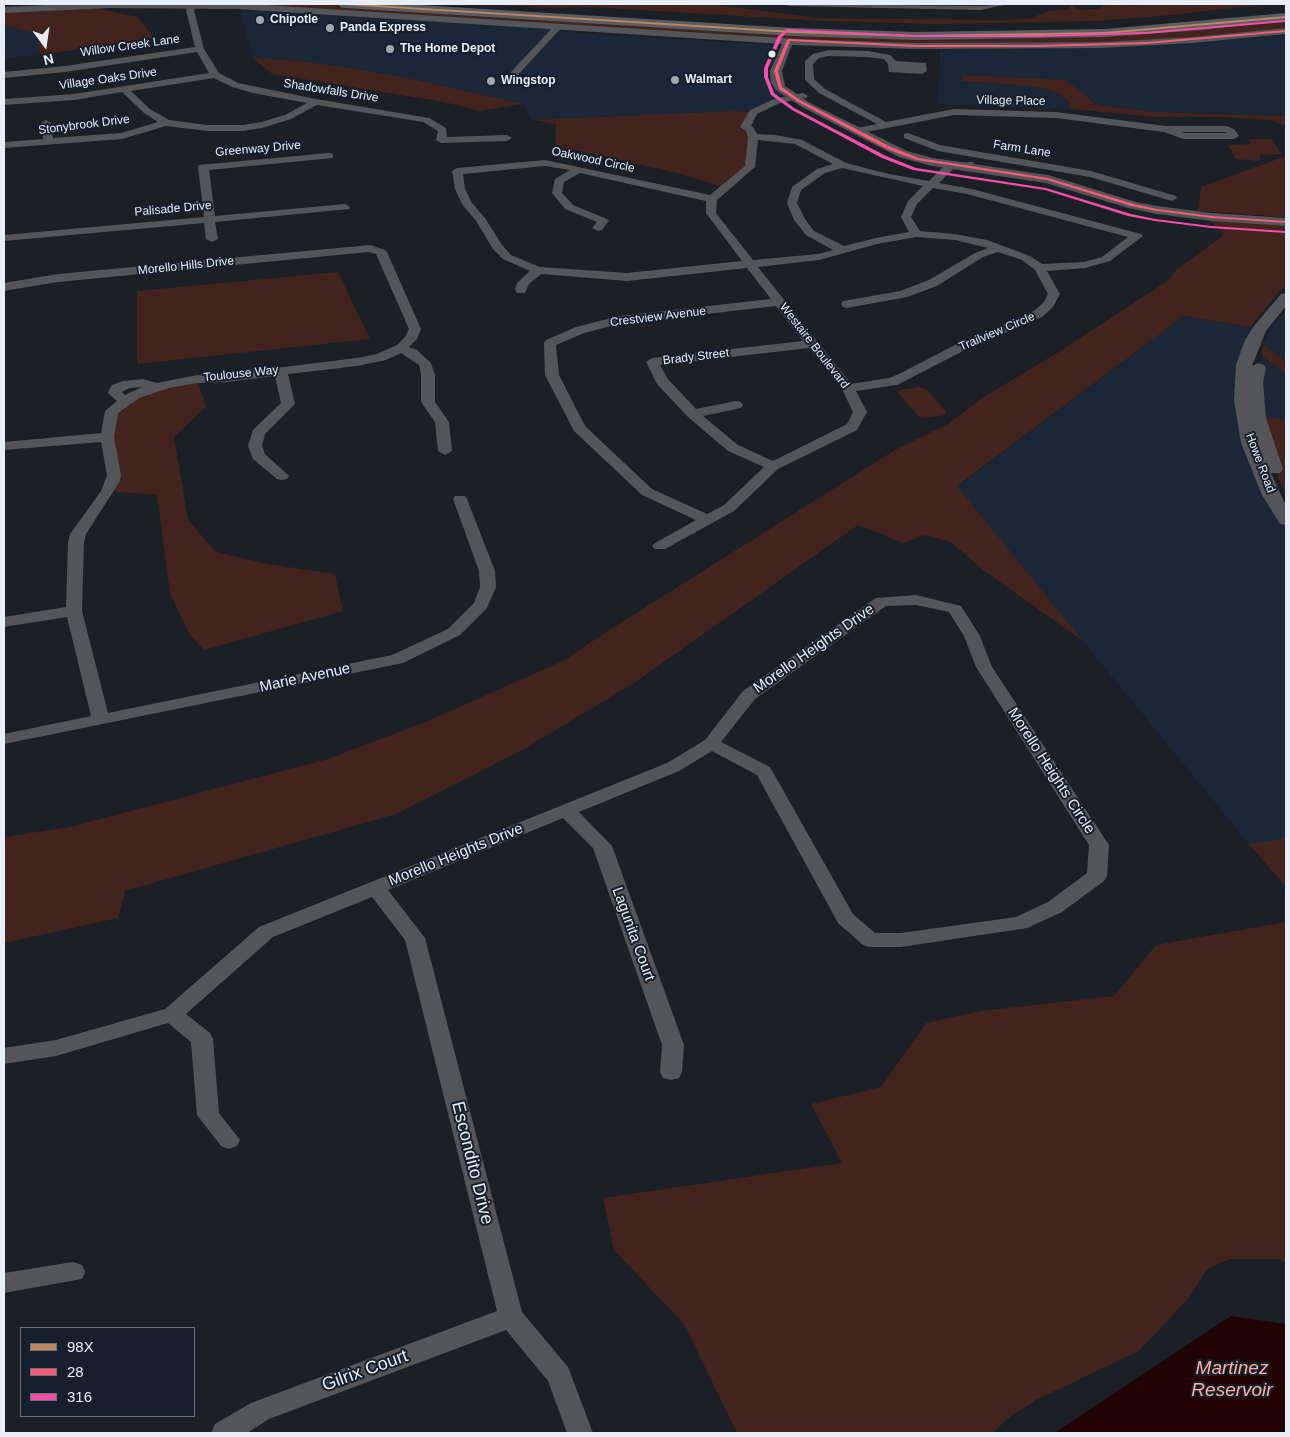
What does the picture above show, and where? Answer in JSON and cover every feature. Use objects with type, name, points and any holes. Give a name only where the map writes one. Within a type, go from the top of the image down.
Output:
[{"type":"highway","points":[[345,4],[810,33],[942,36],[1114,33],[1286,17]]},
{"type":"highway","points":[[481,4],[798,24],[936,28],[1105,24],[1242,13],[1286,6]]},
{"type":"street","points":[[789,4],[981,8],[1004,4]]},
{"type":"street","points":[[4,10],[194,6],[792,42],[916,46],[1047,46],[1165,42],[1286,31]]},
{"type":"street","points":[[194,6],[190,10],[200,49],[215,75]]},
{"type":"street","points":[[514,75],[558,27]]},
{"type":"street","points":[[792,42],[785,75],[801,99],[903,154],[951,165],[1048,179],[1157,206],[1286,217]]},
{"type":"street","name":"Willow Creek Lane","points":[[4,75],[65,69],[200,49]]},
{"type":"street","points":[[881,122],[822,91],[810,80],[808,63],[816,56],[838,53],[887,56],[893,64]]},
{"type":"street","name":"Village Oaks Drive","points":[[4,102],[74,97],[215,75]]},
{"type":"street","name":"Shadowfalls Drive","points":[[215,75],[236,85],[256,91],[426,120],[443,130],[441,140],[507,138]]},
{"type":"street","points":[[125,90],[147,111],[166,123],[207,128],[243,128],[262,125],[288,117],[316,102]]},
{"type":"street","points":[[712,199],[750,167],[751,133],[758,117],[770,109],[801,99]]},
{"type":"street","points":[[826,112],[853,108]]},
{"type":"street","name":"Village Place","points":[[861,130],[954,112],[1056,115],[1166,129],[1226,129],[1231,131],[1234,136],[1183,136],[1166,129]]},
{"type":"street","points":[[46,123],[48,142]]},
{"type":"street","name":"Stonybrook Drive","points":[[4,145],[122,136],[166,123]]},
{"type":"street","points":[[861,130],[918,153],[971,164],[1045,174],[1082,186],[1104,196],[1157,210],[1212,217],[1286,222]]},
{"type":"street","points":[[750,264],[819,257],[876,240],[916,234],[955,237],[1000,247],[1026,258],[1040,268],[1085,265],[1106,259],[1137,236],[1001,199],[889,177],[842,165],[798,142],[751,133]]},
{"type":"street","name":"Farm Lane","points":[[908,136],[938,148],[1102,176],[1143,191],[1172,198]]},
{"type":"street","name":"Farm Lane","points":[[903,154],[918,153],[938,148]]},
{"type":"street","name":"Greenway Drive","points":[[212,239],[203,167],[329,156]]},
{"type":"street","name":"Oakwood Circle","points":[[712,199],[682,194],[579,169],[545,164],[457,171],[460,189],[467,204],[482,220],[497,247],[507,257],[538,270],[627,277],[750,264]]},
{"type":"street","points":[[916,234],[906,217],[912,203],[951,165],[971,164]]},
{"type":"street","points":[[842,165],[821,171],[808,179],[796,189],[792,203],[810,233],[842,250]]},
{"type":"street","points":[[579,169],[558,181],[557,193],[569,207],[603,221],[598,228]]},
{"type":"street","points":[[1082,186],[1102,176]]},
{"type":"street","name":"Westaire Boulevard","points":[[660,546],[730,508],[774,466],[852,428],[860,412],[848,388],[710,213],[712,199]]},
{"type":"street","name":"Palisade Drive","points":[[4,238],[345,207]]},
{"type":"street","points":[[847,304],[903,294],[934,283],[979,255],[1000,247]]},
{"type":"street","name":"Morello Hills Drive","points":[[4,287],[58,278],[370,248],[381,252],[415,329],[411,339],[401,348]]},
{"type":"street","name":"Trailview Circle","points":[[848,388],[892,382],[958,348],[1038,314],[1049,304],[1054,294],[1040,268]]},
{"type":"street","points":[[521,290],[523,283],[538,270]]},
{"type":"street","name":"Howe Road","points":[[1286,297],[1264,322],[1252,340],[1244,365],[1242,400],[1249,443],[1271,495],[1286,520]]},
{"type":"street","name":"Crestview Avenue","points":[[707,520],[647,492],[579,428],[552,375],[550,343],[580,330],[619,320],[780,302]]},
{"type":"street","name":"Howe Road","points":[[1286,309],[1274,324],[1263,344],[1255,382],[1258,418],[1272,464],[1286,494]]},
{"type":"street","name":"Brady Street","points":[[774,466],[733,448],[693,414],[662,381],[652,362],[812,344]]},
{"type":"street","points":[[401,348],[412,353],[425,363],[428,376],[428,402],[442,422],[445,451]]},
{"type":"street","name":"Toulouse Way","points":[[108,437],[112,412],[125,402],[115,393],[117,388],[128,384],[143,383],[158,387],[197,378],[227,378],[357,362],[381,356],[401,348]]},
{"type":"street","points":[[280,370],[288,404],[258,433],[255,446],[258,456],[282,476]]},
{"type":"street","points":[[693,414],[736,405]]},
{"type":"street","points":[[4,446],[108,437],[114,475],[113,481],[78,534],[76,542],[74,610],[101,720]]},
{"type":"street","name":"Marie Avenue","points":[[4,739],[397,659],[454,632],[481,605],[488,587],[487,571],[460,499]]},
{"type":"street","name":"Morello Heights Circle","points":[[711,744],[764,771],[845,918],[870,940],[902,940],[1020,923],[1055,907],[1097,876],[1099,845],[984,667],[972,636],[954,609],[916,600],[882,601]]},
{"type":"street","name":"Morello Heights Drive","points":[[4,1056],[56,1048],[172,1014],[266,932],[673,767],[711,744],[749,695],[882,601]]},
{"type":"street","points":[[4,622],[74,610]]},
{"type":"street","name":"Lagunita Court","points":[[566,810],[602,846],[673,1045],[671,1072]]},
{"type":"street","name":"Escondito Drive","points":[[376,887],[415,938],[511,1317],[559,1375],[580,1433]]},
{"type":"street","points":[[172,1014],[202,1039],[208,1115],[229,1140]]},
{"type":"street","points":[[4,1283],[72,1272]]},
{"type":"street","name":"Gilrix Court","points":[[224,1433],[260,1410],[511,1317]]},
{"type":"shaded area","points":[[129,4],[345,4],[884,39],[1009,39],[1110,36],[1222,28],[1267,23],[1286,17],[1286,28],[1192,37],[1100,42],[905,43],[790,39],[394,14]]},
{"type":"shaded area","points":[[481,4],[711,4],[818,18],[1007,20],[1031,18],[1049,11],[1070,9],[1069,4],[1079,10],[1098,9],[1107,4],[1124,4],[1127,6],[1158,4],[1266,4],[1173,15],[1097,21],[935,24],[822,21],[591,7],[555,8]]},
{"type":"shaded area","points":[[90,7],[138,17],[154,38],[40,55],[37,34],[4,25],[4,11]]},
{"type":"shaded area","points":[[240,8],[557,28],[566,32],[774,45],[779,48],[775,57],[776,77],[793,97],[753,112],[731,111],[532,120],[523,104],[417,80],[324,64],[253,58]]},
{"type":"shaded area","points":[[4,25],[37,34],[40,55],[4,58]]},
{"type":"shaded area","points":[[1286,35],[1286,116],[1154,112],[1097,105],[1066,80],[963,75],[961,81],[1031,86],[1054,91],[1068,100],[1070,109],[939,104],[940,49],[1129,47]]},
{"type":"shaded area","points":[[253,58],[300,61],[345,67],[417,80],[523,104],[479,111],[444,102],[272,74]]},
{"type":"shaded area","points":[[963,75],[1066,80],[1097,105],[1154,112],[1286,116],[1286,126],[1270,120],[1222,117],[1156,117],[1070,109],[1068,100],[1054,91],[1031,86],[961,81]]},
{"type":"shaded area","points":[[731,111],[753,112],[750,129],[750,167],[727,188],[677,173],[579,151],[555,148],[556,124],[532,120]]},
{"type":"shaded area","points":[[1272,139],[1281,154],[1259,155],[1261,160],[1258,161],[1236,159],[1228,145],[1251,144],[1249,140]]},
{"type":"shaded area","points":[[1286,156],[1286,217],[1198,211],[1201,187]]},
{"type":"shaded area","points":[[1209,220],[1286,225],[1286,286],[1250,327],[1184,316],[957,486],[1084,642],[983,570],[951,542],[925,535],[903,543],[858,525],[634,683],[519,752],[396,814],[125,891],[118,918],[4,943],[4,837],[70,827],[328,759],[423,723],[565,660],[603,634],[895,450],[948,424],[982,398],[1057,353],[1169,280],[1175,271],[1221,237],[1223,233]]},
{"type":"shaded area","points":[[338,272],[370,339],[137,364],[137,291]]},
{"type":"shaded area","points":[[1286,309],[1286,362],[1263,344],[1271,329]]},
{"type":"shaded area","points":[[1184,316],[1259,329],[1244,365],[1271,495],[1286,520],[1286,838],[1249,844],[957,487]]},
{"type":"shaded area","points":[[1263,344],[1286,362],[1286,374],[1261,355]]},
{"type":"shaded area","points":[[1261,355],[1286,374],[1286,424],[1284,419],[1258,418],[1258,368]]},
{"type":"shaded area","points":[[197,379],[206,407],[174,437],[188,520],[216,552],[267,564],[335,574],[343,611],[204,650],[189,634],[170,593],[157,495],[108,491],[112,411],[134,395]]},
{"type":"shaded area","points":[[920,387],[926,389],[947,412],[945,415],[924,418],[918,416],[897,392]]},
{"type":"shaded area","points":[[1258,418],[1284,419],[1286,424],[1286,494],[1272,464]]},
{"type":"shaded area","points":[[1286,838],[1286,887],[1249,844]]},
{"type":"shaded area","points":[[1286,922],[1286,1263],[1279,1259],[1230,1259],[1207,1269],[1188,1299],[1139,1351],[1036,1400],[1007,1419],[993,1433],[737,1433],[684,1324],[614,1250],[603,1198],[842,1163],[811,1104],[881,1087],[926,1023],[981,1011],[1114,996],[1156,945]]},
{"type":"water","name":"Martinez Reservoir","points":[[1231,1316],[1286,1324],[1286,1433],[1054,1433]]},
{"type":"transit line","name":"98X","points":[[345,4],[793,32],[916,36],[1105,33],[1286,17]]},
{"type":"transit line","name":"316","points":[[1285,21],[1145,33],[1038,36],[916,36],[787,30],[780,36],[766,68],[766,77],[772,94],[793,109],[884,157],[915,169],[1046,189],[1130,215],[1155,220],[1211,227],[1285,232]]},
{"type":"transit line","name":"28","points":[[1286,31],[1146,43],[1038,46],[916,46],[789,40],[776,71],[780,88],[799,101],[889,148],[918,159],[1048,179],[1133,205],[1157,210],[1212,217],[1286,222]]},
{"type":"place","name":"Chipotle","points":[[260,20]]},
{"type":"place","name":"Panda Express","points":[[330,28]]},
{"type":"place","name":"The Home Depot","points":[[390,49]]},
{"type":"place","name":"Walmart","points":[[675,80]]},
{"type":"place","name":"Wingstop","points":[[491,81]]}]
